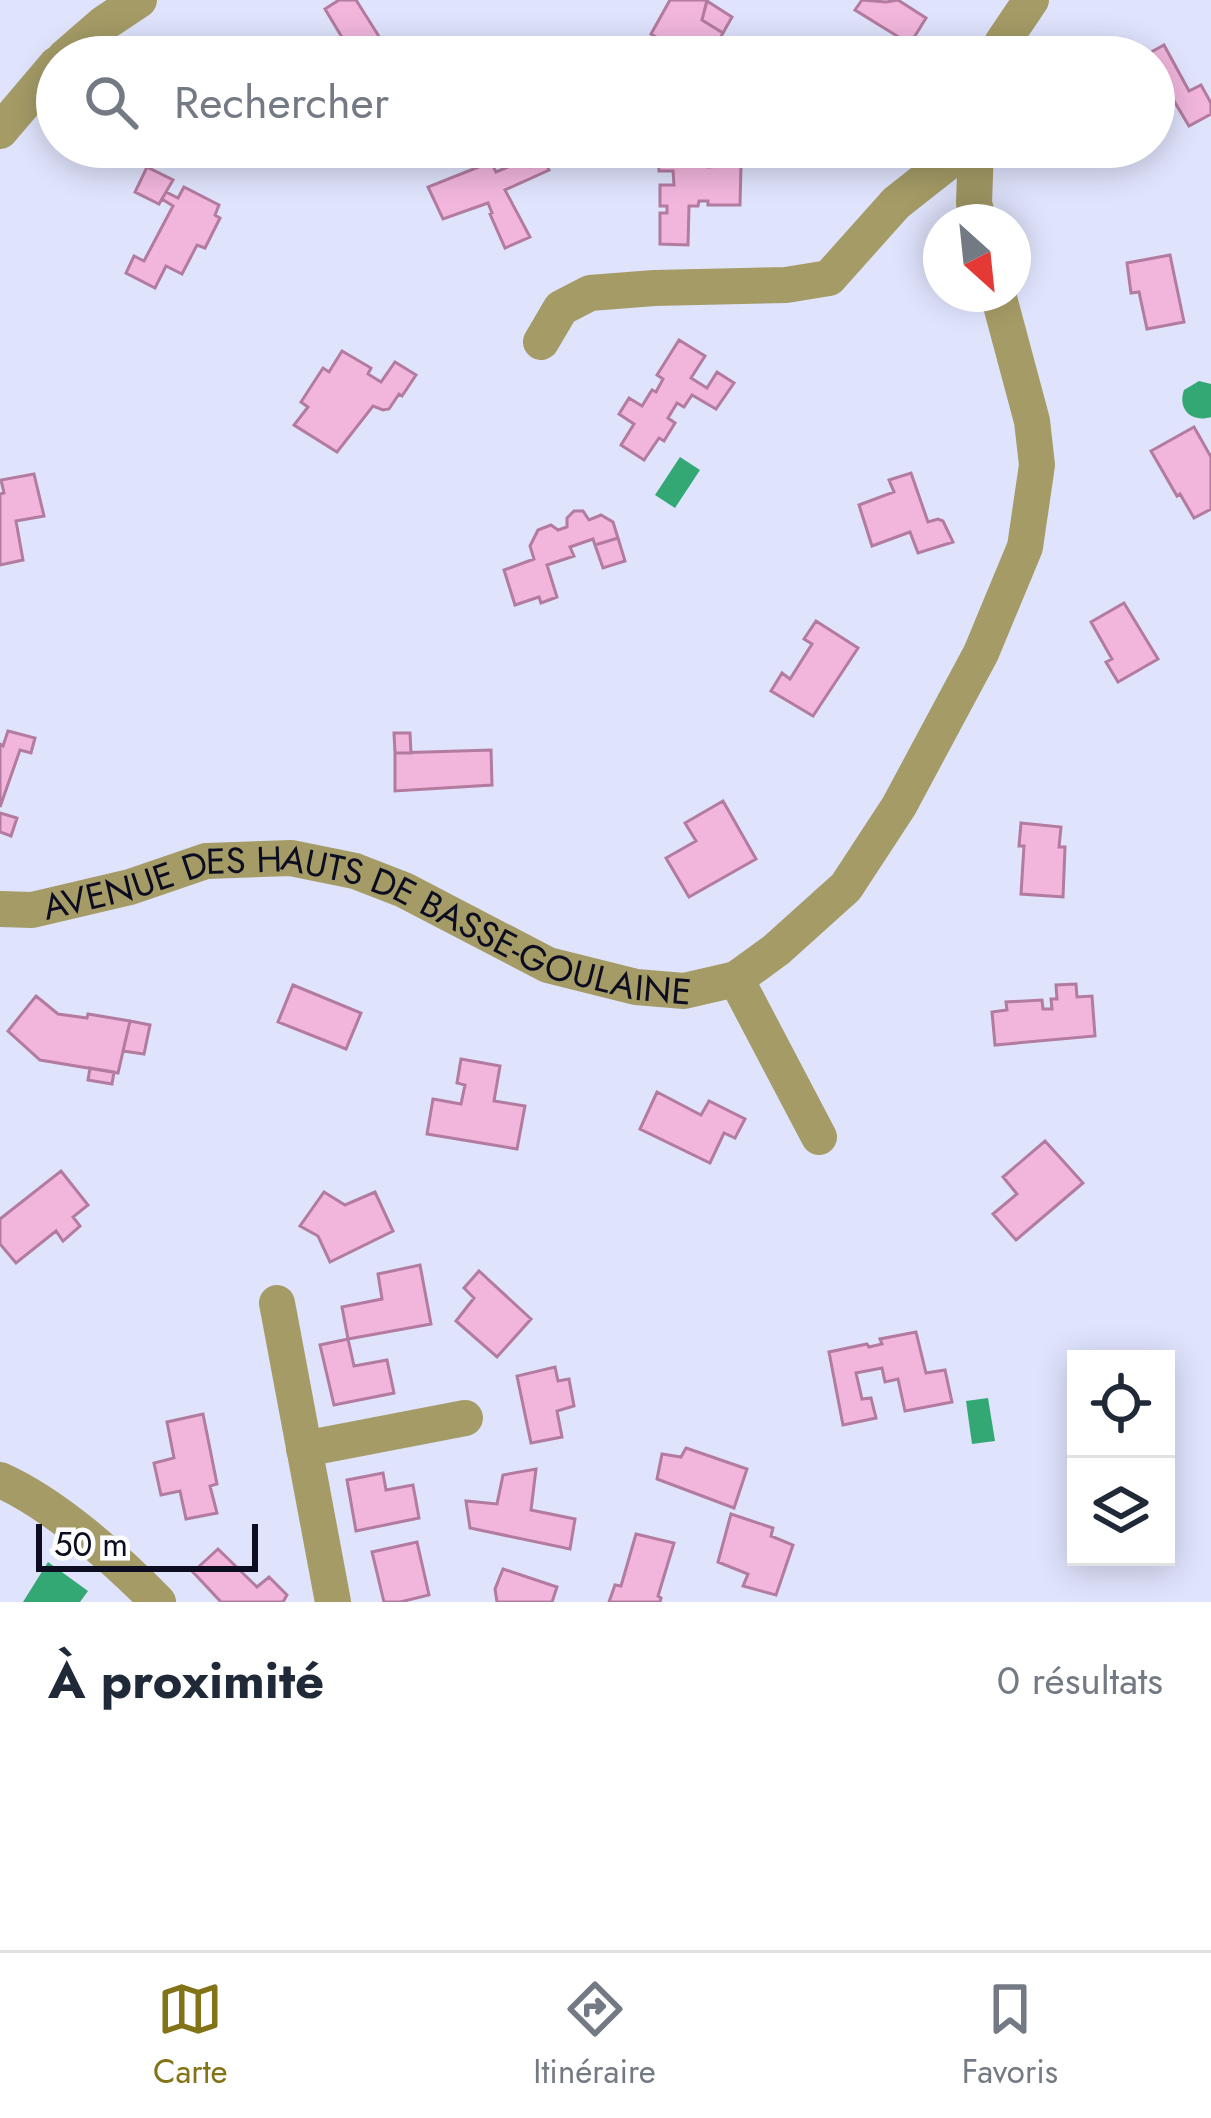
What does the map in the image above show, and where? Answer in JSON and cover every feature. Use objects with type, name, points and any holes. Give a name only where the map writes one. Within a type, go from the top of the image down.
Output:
[{"type":"street","points":[[89,36],[139,0]]},
{"type":"street","points":[[1007,36],[1031,0]]},
{"type":"street","points":[[0,131],[36,89]]},
{"type":"street","points":[[542,342],[561,308],[590,293],[787,285],[829,278],[896,203],[944,168]]},
{"type":"street","points":[[973,168],[974,204]]},
{"type":"street","name":"AVENUE DES HAUTS DE BASSE-GOULAINE","points":[[0,909],[32,910],[130,887],[206,861],[290,858],[355,871],[404,890],[548,965],[636,987],[684,991],[736,979],[776,950],[846,886],[899,806],[982,653],[1024,547],[1037,465],[1032,421],[1003,312]]},
{"type":"street","name":"AVENUE DES HAUTS DE BASSE-GOULAINE","points":[[736,979],[819,1137]]},
{"type":"street","points":[[277,1303],[332,1602]]},
{"type":"street","points":[[304,1449],[465,1418]]},
{"type":"street","points":[[0,1480],[102,1550],[158,1602]]},
{"type":"shaded area","points":[[1199,381],[1211,384],[1211,417],[1192,416],[1184,409],[1184,390]]},
{"type":"shaded area","points":[[680,457],[700,470],[675,508],[655,495]]},
{"type":"shaded area","points":[[988,1398],[995,1441],[972,1444],[966,1401]]},
{"type":"shaded area","points":[[48,1562],[88,1591],[80,1602],[23,1602]]},
{"type":"building","points":[[339,0],[356,0],[379,36],[341,36],[325,9]]},
{"type":"building","points":[[670,0],[707,0],[702,20],[723,33],[721,36],[651,34]]},
{"type":"building","points":[[862,0],[898,0],[926,18],[915,36],[897,36],[855,10]]},
{"type":"building","points":[[707,1],[732,17],[723,33],[702,20]]},
{"type":"building","points":[[1175,65],[1189,91],[1201,85],[1211,103],[1211,114],[1189,126],[1175,103]]},
{"type":"building","points":[[147,168],[173,180],[159,204],[135,192]]},
{"type":"building","points":[[476,168],[496,172],[505,168],[549,170],[505,190],[530,237],[505,248],[488,203],[443,219],[428,187]]},
{"type":"building","points":[[741,168],[740,205],[699,201],[698,206],[689,206],[688,245],[660,244],[660,213],[667,213],[667,206],[660,206],[660,185],[674,185],[673,171],[659,171]]},
{"type":"building","points":[[184,187],[219,205],[215,215],[220,218],[205,248],[197,245],[182,274],[166,266],[155,288],[126,273],[134,256],[144,261],[173,206],[162,199],[166,192],[178,198]]},
{"type":"building","points":[[1170,255],[1184,322],[1147,329],[1139,292],[1131,293],[1127,263]]},
{"type":"building","points":[[679,340],[705,356],[691,378],[707,388],[717,372],[734,383],[716,409],[692,395],[684,407],[677,403],[668,418],[675,423],[644,460],[621,445],[634,424],[619,414],[629,398],[642,406],[652,390],[656,392],[663,379],[657,375]]},
{"type":"building","points":[[342,351],[371,368],[368,374],[381,382],[395,362],[416,375],[389,409],[373,406],[337,452],[294,425],[308,407],[301,402],[323,368],[329,372]]},
{"type":"building","points":[[1194,427],[1211,457],[1211,509],[1194,518],[1151,451]]},
{"type":"building","points":[[911,473],[928,522],[943,521],[953,542],[918,553],[910,532],[872,546],[859,505],[894,492],[889,480]]},
{"type":"building","points":[[34,474],[44,516],[16,521],[23,560],[0,565],[1,480]]},
{"type":"building","points":[[574,511],[583,511],[589,520],[601,515],[613,522],[618,538],[595,545],[593,539],[570,547],[574,556],[547,565],[557,597],[515,605],[504,570],[534,559],[530,546],[538,530],[551,525],[558,530],[567,527],[567,518]]},
{"type":"building","points":[[618,538],[625,561],[603,568],[595,545]]},
{"type":"building","points":[[1124,603],[1158,659],[1118,682],[1106,662],[1112,659],[1091,622]]},
{"type":"building","points":[[816,621],[858,648],[813,716],[771,691],[782,673],[790,679],[812,644],[804,639]]},
{"type":"building","points":[[8,731],[35,738],[31,753],[20,750],[0,807],[0,744],[3,746]]},
{"type":"building","points":[[394,733],[410,733],[411,753],[395,753]]},
{"type":"building","points":[[491,750],[492,785],[395,791],[395,753]]},
{"type":"building","points":[[723,801],[756,859],[689,897],[666,858],[696,841],[685,823]]},
{"type":"building","points":[[0,813],[17,818],[11,836],[0,832]]},
{"type":"building","points":[[1021,823],[1061,827],[1063,897],[1021,894]]},
{"type":"building","points":[[1076,984],[1077,997],[1092,996],[1095,1036],[995,1045],[992,1012],[1007,1010],[1006,1002],[1042,1000],[1043,1009],[1052,1009],[1056,985]]},
{"type":"building","points":[[293,985],[361,1013],[346,1049],[278,1022]]},
{"type":"building","points":[[36,996],[58,1014],[130,1021],[118,1073],[40,1060],[8,1031]]},
{"type":"building","points":[[130,1021],[150,1025],[144,1054],[123,1051]]},
{"type":"building","points":[[461,1059],[500,1066],[494,1101],[525,1106],[517,1149],[427,1134],[433,1099],[461,1104],[465,1085],[457,1083]]},
{"type":"building","points":[[90,1068],[114,1072],[112,1084],[88,1080]]},
{"type":"building","points":[[657,1092],[701,1115],[709,1101],[745,1119],[735,1138],[724,1133],[710,1163],[640,1129]]},
{"type":"building","points":[[1045,1141],[1083,1183],[1016,1240],[993,1214],[1017,1194],[1003,1177]]},
{"type":"building","points":[[61,1171],[88,1205],[73,1217],[80,1226],[63,1241],[56,1231],[16,1263],[0,1244],[0,1219]]},
{"type":"building","points":[[324,1192],[345,1205],[375,1192],[393,1231],[330,1262],[318,1236],[300,1226]]},
{"type":"building","points":[[420,1265],[431,1324],[348,1339],[342,1307],[382,1299],[378,1274]]},
{"type":"building","points":[[479,1271],[531,1319],[497,1357],[456,1321],[474,1298],[464,1288]]},
{"type":"building","points":[[916,1332],[926,1373],[945,1370],[952,1402],[905,1411],[898,1379],[885,1382],[882,1368],[856,1373],[862,1399],[871,1398],[876,1418],[843,1425],[829,1352],[869,1347],[882,1344],[880,1339]]},
{"type":"building","points":[[348,1339],[354,1366],[387,1360],[394,1393],[334,1405],[320,1345]]},
{"type":"building","points":[[555,1367],[558,1381],[569,1379],[574,1406],[557,1411],[562,1437],[531,1443],[517,1376]]},
{"type":"building","points":[[203,1414],[217,1484],[210,1486],[217,1513],[186,1519],[180,1491],[161,1495],[154,1463],[174,1458],[167,1422]]},
{"type":"building","points":[[686,1448],[747,1469],[734,1508],[657,1479],[662,1454],[681,1457]]},
{"type":"building","points":[[536,1469],[531,1510],[575,1519],[570,1549],[470,1528],[466,1501],[497,1504],[503,1475]]},
{"type":"building","points":[[383,1473],[386,1490],[413,1485],[419,1518],[356,1531],[347,1480]]},
{"type":"building","points":[[731,1514],[773,1528],[771,1536],[793,1545],[776,1595],[743,1586],[748,1574],[718,1562]]},
{"type":"building","points":[[636,1534],[674,1543],[660,1602],[609,1602],[615,1585],[621,1586]]},
{"type":"building","points":[[417,1542],[429,1595],[384,1602],[372,1552]]},
{"type":"building","points":[[218,1549],[257,1587],[269,1577],[287,1595],[283,1602],[221,1602],[193,1572]]},
{"type":"building","points":[[503,1569],[557,1587],[552,1602],[497,1602],[495,1589]]}]
